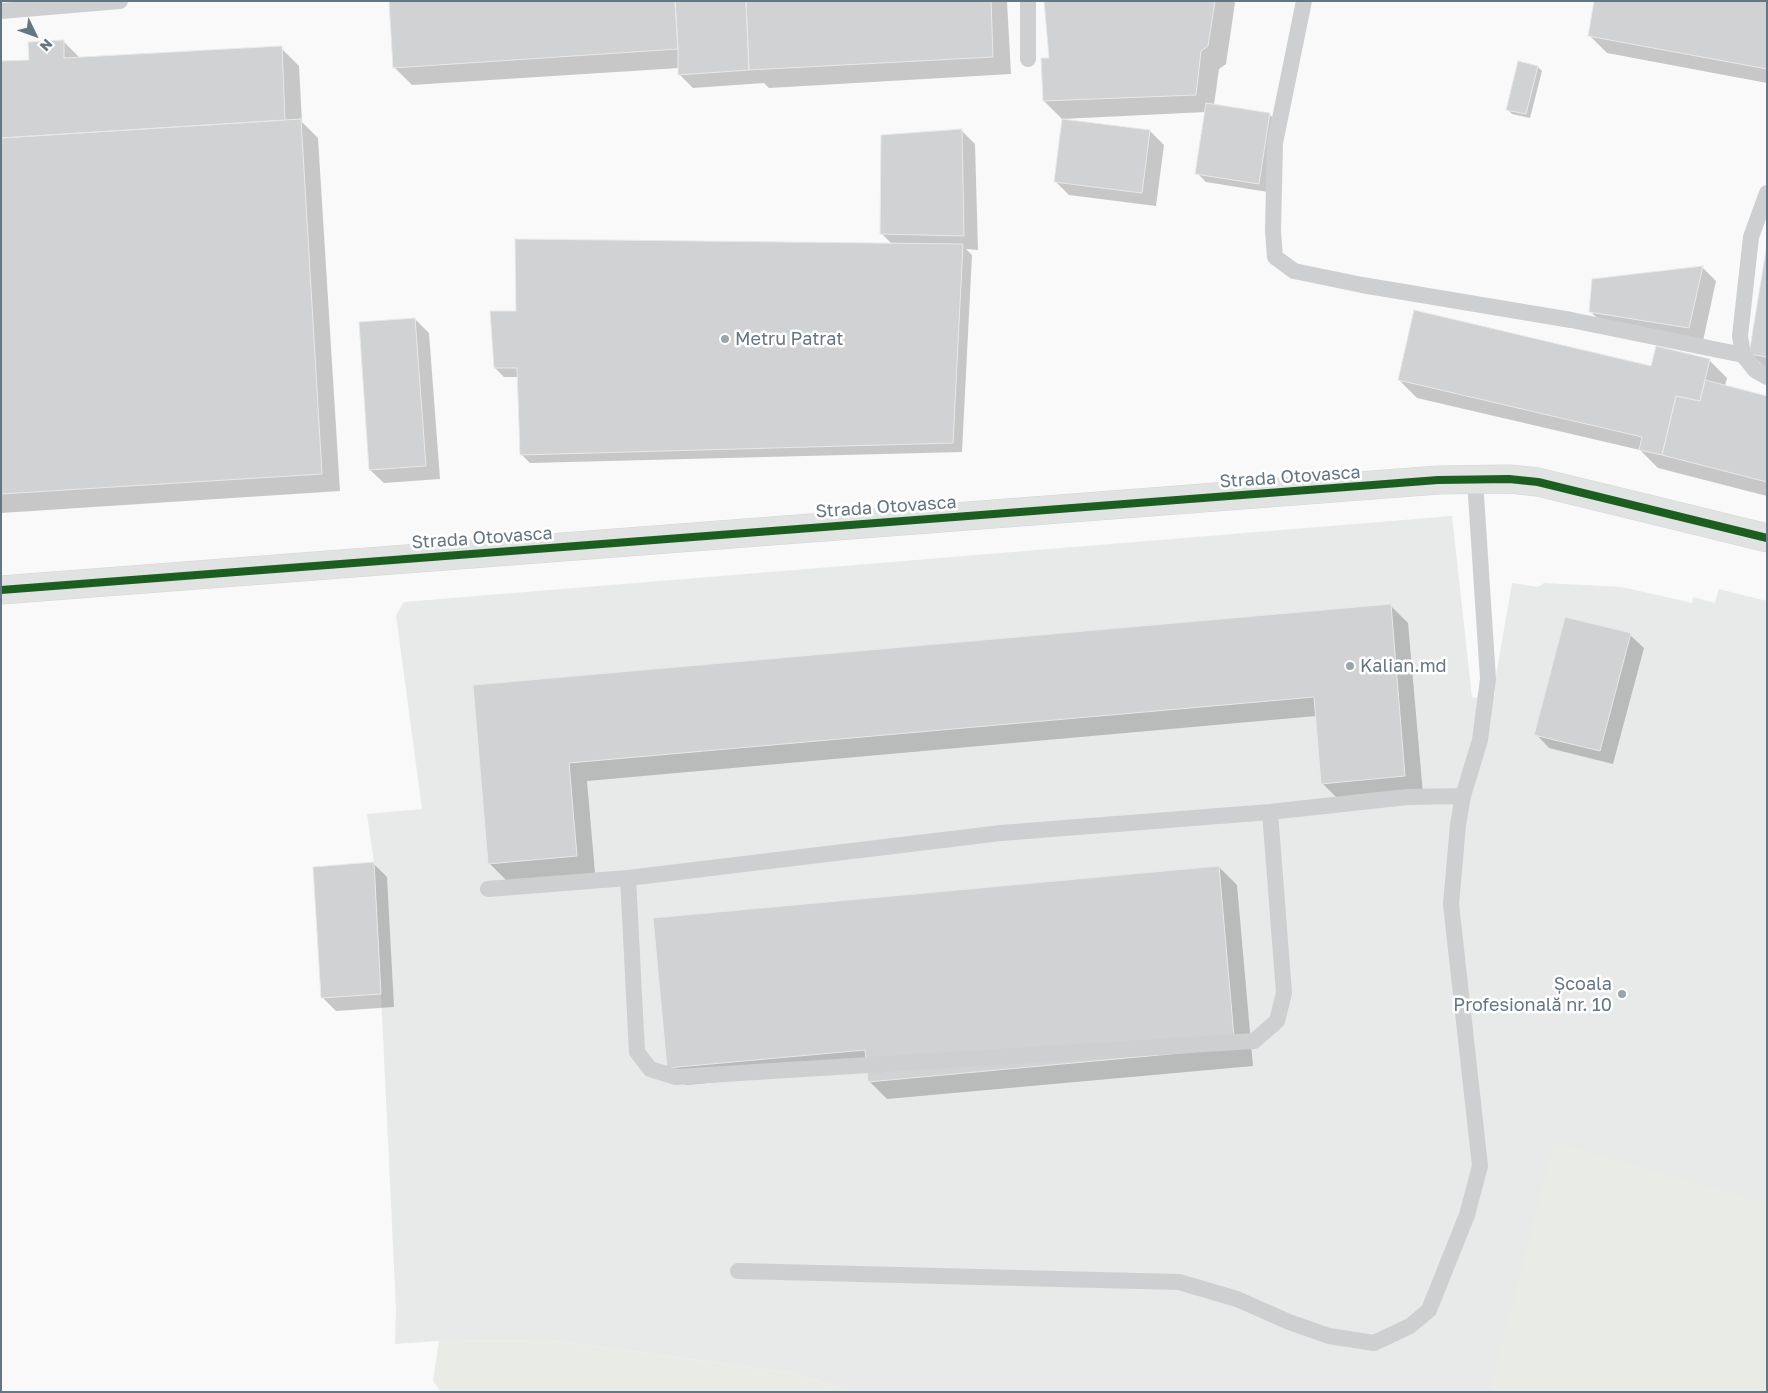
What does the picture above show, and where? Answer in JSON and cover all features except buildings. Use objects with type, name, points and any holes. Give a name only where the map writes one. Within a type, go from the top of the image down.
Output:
[{"type":"street","name":"Strada Otovasca","points":[[1,590],[1438,480],[1509,479],[1538,482],[1767,538]]},
{"type":"lane","points":[[1,11],[120,1]]},
{"type":"lane","points":[[1028,1],[1028,59]]},
{"type":"lane","points":[[1304,1],[1275,142],[1273,231],[1275,257],[1294,271],[1362,285],[1571,320],[1743,355]]},
{"type":"lane","points":[[1767,194],[1751,237],[1740,336],[1743,355],[1755,370],[1767,376]]},
{"type":"lane","points":[[738,1271],[1179,1282],[1237,1299],[1289,1322],[1329,1336],[1374,1343],[1410,1326],[1429,1310],[1467,1215],[1480,1166],[1451,904],[1458,825],[1480,740],[1488,679],[1475,480]]},
{"type":"lane","points":[[488,889],[628,878],[1001,833],[1270,812],[1407,796],[1464,796]]},
{"type":"lane","points":[[628,878],[637,1052],[650,1069],[676,1077],[1254,1041],[1277,1021],[1284,993],[1270,812]]},
{"type":"shaded area","points":[[1452,516],[1472,698],[1495,695],[1494,687],[1512,583],[1538,587],[1544,583],[1622,587],[1692,603],[1693,597],[1715,603],[1719,589],[1767,601],[1767,1392],[854,1392],[793,1373],[550,1340],[439,1341],[395,1344],[396,1309],[381,994],[374,862],[367,814],[422,809],[396,615],[404,602]]},
{"type":"shaded area","points":[[1554,1142],[1767,1203],[1767,1392],[1489,1392]]},
{"type":"shaded area","points":[[550,1340],[793,1373],[854,1392],[441,1392],[433,1381],[439,1341]]},
{"type":"cycle path","points":[[1,590],[1438,480],[1509,479],[1538,482],[1767,538]]},
{"type":"place","name":"Metru Patrat","points":[[725,339]]},
{"type":"place","name":"Kalian.md","points":[[1350,666]]},
{"type":"place","name":"Școala Profesională nr. 10","points":[[1622,994]]}]
